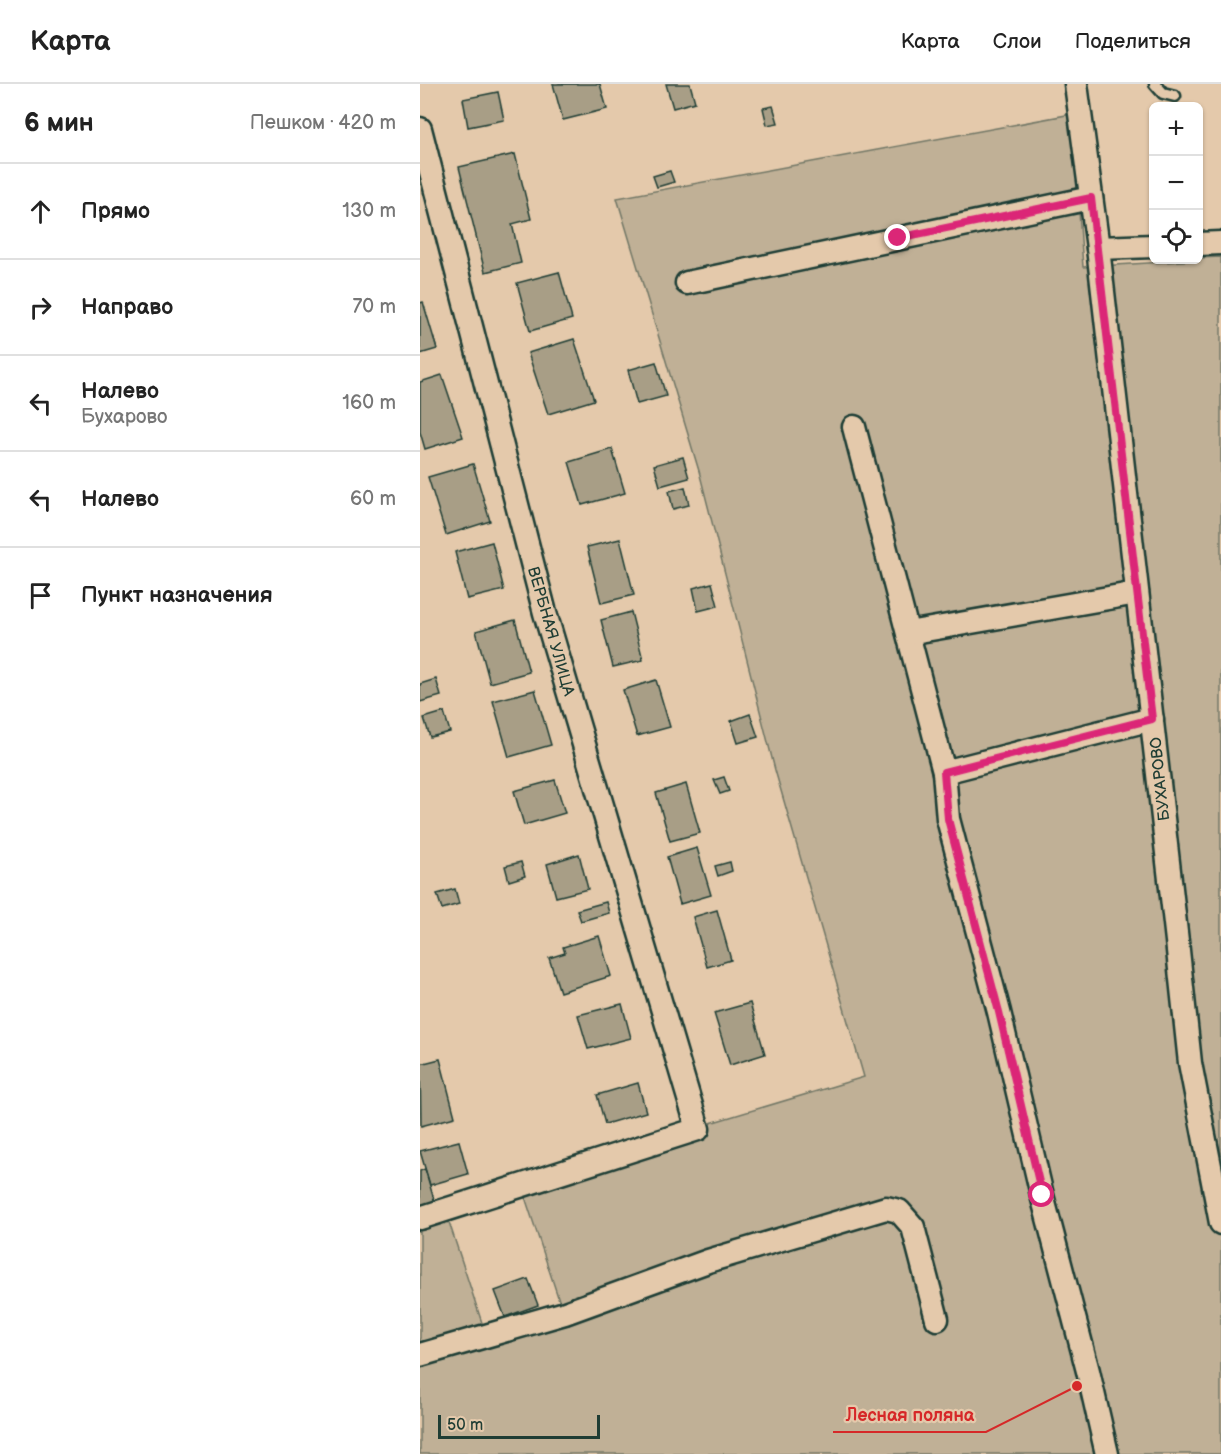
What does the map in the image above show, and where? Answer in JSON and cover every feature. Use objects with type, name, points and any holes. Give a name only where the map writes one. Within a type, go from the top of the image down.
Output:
[{"type":"street","name":"БУХАРОВО","points":[[1076,84],[1098,248],[1190,1063],[1221,1223]]},
{"type":"street","name":"ВЕРБНАЯ УЛИЦА","points":[[420,129],[545,613],[699,1129],[420,1218]]},
{"type":"street","points":[[687,283],[1091,198]]},
{"type":"street","points":[[1203,244],[1221,243]]},
{"type":"street","points":[[1098,248],[1149,246]]},
{"type":"street","points":[[854,427],[944,772],[948,819],[999,1012],[1107,1454]]},
{"type":"street","points":[[908,633],[1137,593]]},
{"type":"street","points":[[944,772],[1152,719]]},
{"type":"street","points":[[420,1355],[565,1313],[708,1261],[886,1208],[899,1211],[913,1227],[937,1319]]},
{"type":"lane","points":[[1155,84],[1163,93],[1175,96]]},
{"type":"shaded area","points":[[1072,114],[1083,267],[1149,263],[1203,264],[1203,258],[1221,257],[1221,1454],[420,1454],[420,1226],[448,1219],[484,1329],[560,1303],[524,1194],[707,1124],[864,1077],[775,770],[699,471],[617,198]]},
{"type":"building","points":[[553,84],[600,84],[607,109],[563,120]]},
{"type":"building","points":[[666,84],[690,84],[695,102],[673,108]]},
{"type":"building","points":[[498,92],[504,120],[468,127],[463,99]]},
{"type":"building","points":[[773,106],[778,123],[767,125],[763,108]]},
{"type":"building","points":[[515,154],[531,219],[512,224],[521,263],[485,272],[459,167]]},
{"type":"building","points":[[670,171],[674,182],[657,187],[653,176]]},
{"type":"building","points":[[559,272],[572,319],[530,331],[517,283]]},
{"type":"building","points":[[423,302],[437,349],[420,354],[420,303]]},
{"type":"building","points":[[574,339],[594,400],[548,414],[528,353]]},
{"type":"building","points":[[656,362],[666,396],[637,404],[628,370]]},
{"type":"building","points":[[442,375],[463,437],[425,449],[420,432],[420,382]]},
{"type":"building","points":[[612,449],[625,493],[582,505],[569,462]]},
{"type":"building","points":[[683,457],[689,478],[660,486],[654,465]]},
{"type":"building","points":[[473,464],[490,521],[446,535],[428,477]]},
{"type":"building","points":[[685,487],[689,505],[673,509],[669,491]]},
{"type":"building","points":[[620,539],[634,595],[601,603],[587,547]]},
{"type":"building","points":[[492,542],[504,590],[467,599],[455,552]]},
{"type":"building","points":[[712,583],[718,606],[698,611],[693,588]]},
{"type":"building","points":[[631,612],[643,660],[613,667],[601,620]]},
{"type":"building","points":[[515,620],[529,672],[490,683],[476,631]]},
{"type":"building","points":[[436,679],[441,696],[420,702],[420,684]]},
{"type":"building","points":[[656,680],[670,727],[637,736],[623,690]]},
{"type":"building","points":[[535,690],[551,745],[509,757],[493,701]]},
{"type":"building","points":[[444,712],[450,732],[430,737],[424,718]]},
{"type":"building","points":[[750,714],[758,737],[738,743],[731,721]]},
{"type":"building","points":[[724,777],[729,791],[720,794],[714,780]]},
{"type":"building","points":[[555,780],[565,813],[524,825],[514,791]]},
{"type":"building","points":[[686,784],[700,833],[670,841],[656,793]]},
{"type":"building","points":[[697,848],[711,895],[680,904],[667,857]]},
{"type":"building","points":[[579,854],[588,889],[556,897],[547,864]]},
{"type":"building","points":[[521,862],[525,876],[509,881],[505,866]]},
{"type":"building","points":[[730,862],[732,871],[718,876],[715,866]]},
{"type":"building","points":[[455,889],[459,904],[442,909],[437,894]]},
{"type":"building","points":[[606,902],[609,913],[581,921],[577,910]]},
{"type":"building","points":[[717,910],[731,960],[707,967],[693,917]]},
{"type":"building","points":[[599,936],[611,976],[560,992],[549,958],[565,953],[563,947]]},
{"type":"building","points":[[750,1003],[765,1054],[730,1065],[714,1013]]},
{"type":"building","points":[[622,1004],[631,1038],[588,1049],[578,1015]]},
{"type":"building","points":[[440,1059],[455,1117],[421,1126],[420,1064]]},
{"type":"building","points":[[638,1083],[646,1112],[605,1124],[597,1095]]},
{"type":"building","points":[[459,1141],[468,1174],[430,1185],[420,1151]]},
{"type":"building","points":[[425,1169],[435,1203],[420,1207],[420,1171]]},
{"type":"building","points":[[528,1279],[538,1305],[505,1317],[495,1291]]},
{"type":"place","name":"Лесная поляна","points":[[1077,1386]]},
{"type":"route","points":[[898,238],[1091,198],[1152,719],[944,772],[948,819],[999,1012],[1042,1195]]}]
